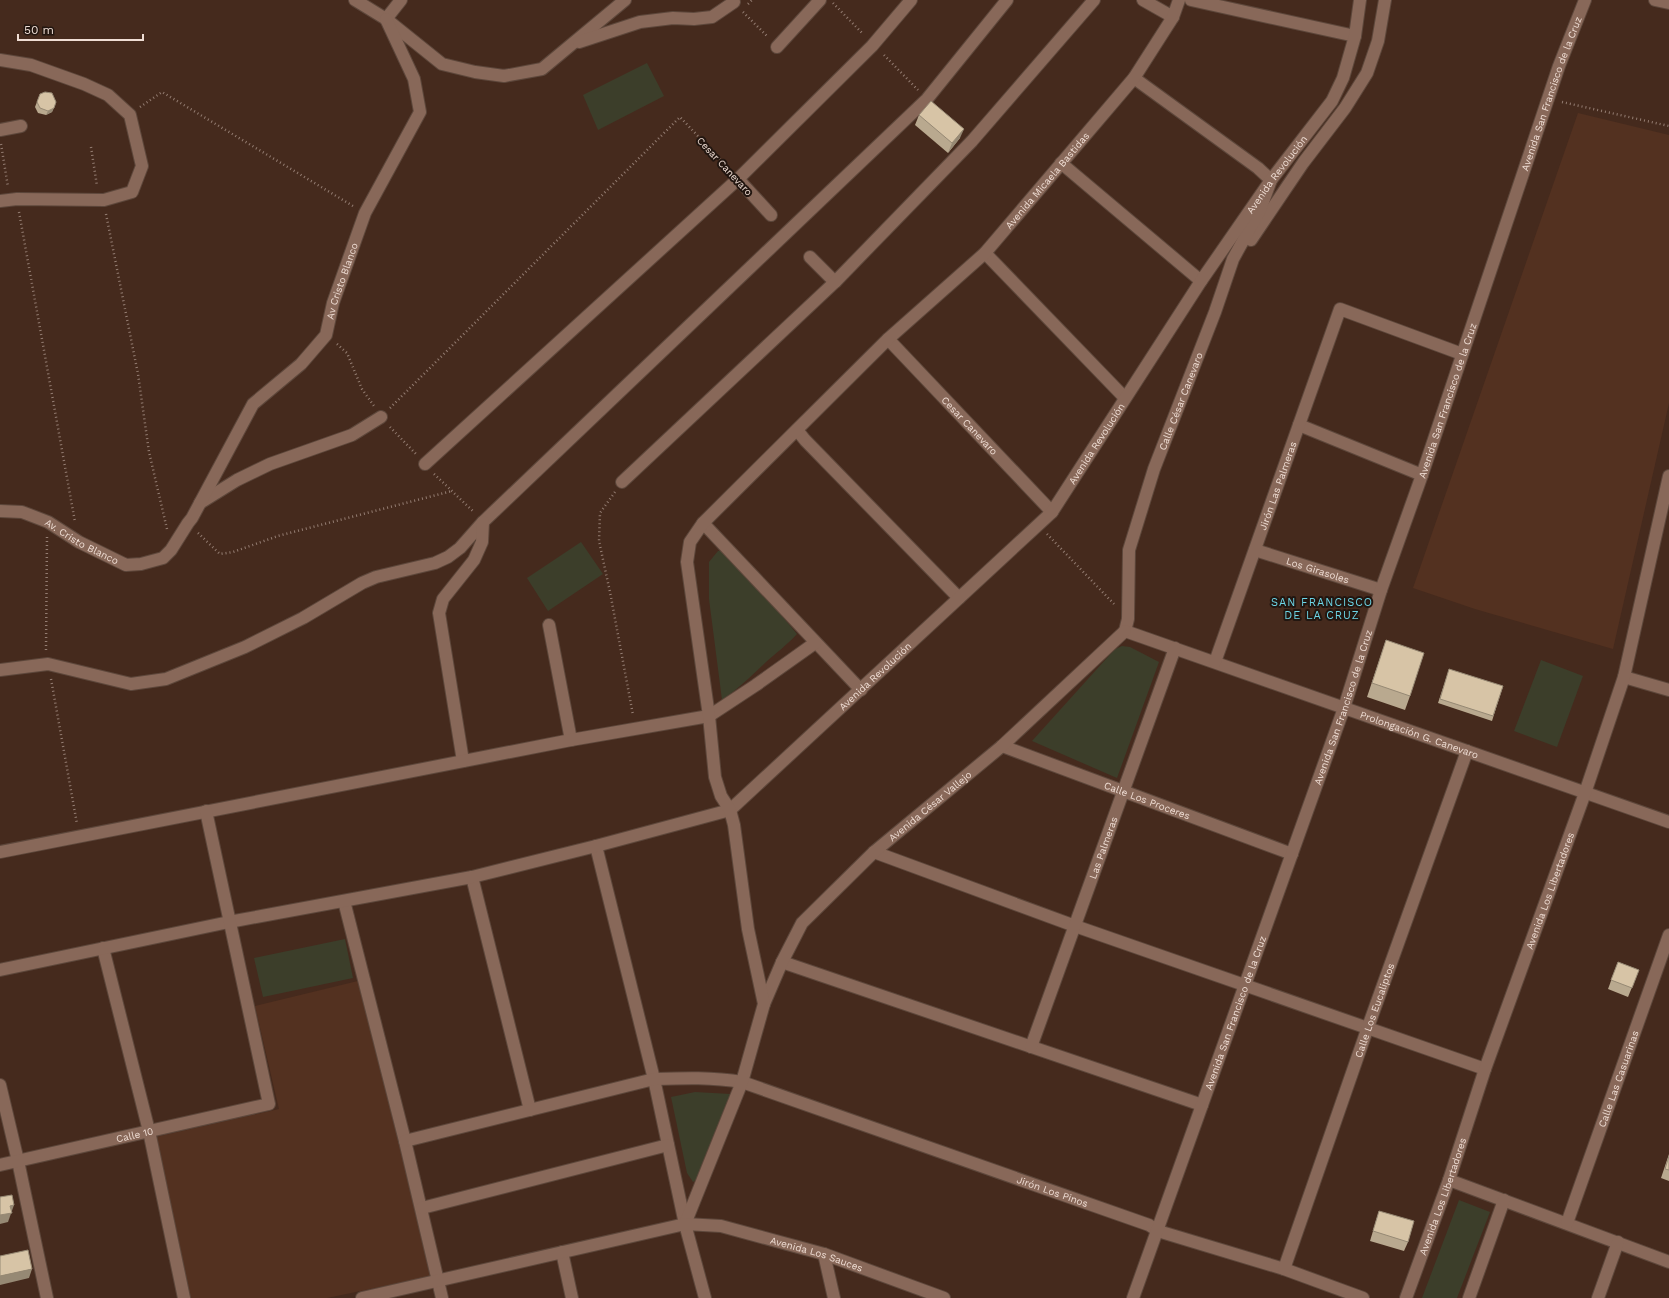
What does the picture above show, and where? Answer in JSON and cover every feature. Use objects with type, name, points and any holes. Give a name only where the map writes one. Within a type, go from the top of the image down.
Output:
[{"type":"street","points":[[355,0],[386,19],[442,64],[475,72],[504,76],[542,69],[574,44],[625,0]]},
{"type":"street","points":[[386,19],[401,0]]},
{"type":"street","points":[[777,47],[820,0]]},
{"type":"street","points":[[426,464],[738,179],[873,44],[911,0]]},
{"type":"street","points":[[0,670],[48,664],[131,684],[166,679],[245,648],[303,618],[362,583],[376,577],[435,563],[448,557],[460,548],[483,522],[927,99],[1007,0]]},
{"type":"street","points":[[622,482],[835,282],[972,141],[1094,0]]},
{"type":"street","points":[[1143,0],[1173,17]]},
{"type":"street","name":"Avenida Micaela Bastidas","points":[[764,1004],[748,929],[734,825],[730,810],[721,796],[715,777],[709,716],[687,562],[690,542],[703,523],[888,339],[985,253],[1134,78],[1173,17],[1179,0]]},
{"type":"street","points":[[1191,0],[1355,36]]},
{"type":"street","name":"Avenida Revolución","points":[[730,810],[1052,512],[1200,281],[1271,180],[1332,101],[1343,78],[1355,36],[1360,0]]},
{"type":"street","points":[[1224,283],[1239,257],[1303,163],[1345,108],[1367,74],[1378,41],[1385,0]]},
{"type":"street","name":"Avenida San Francisco de la Cruz","points":[[1133,1298],[1344,708],[1381,590],[1422,475],[1559,66],[1585,0]]},
{"type":"street","points":[[1655,0],[1669,3]]},
{"type":"street","points":[[574,44],[640,22],[673,18],[694,19],[712,17],[734,2]]},
{"type":"street","name":"Av Cristo Blanco","points":[[190,520],[253,404],[301,364],[326,335],[333,303],[365,213],[420,112],[414,79],[386,19]]},
{"type":"street","points":[[0,60],[31,65],[84,84],[108,95],[130,115],[142,166],[132,192],[101,200],[9,200]]},
{"type":"street","points":[[1134,78],[1258,168],[1271,180]]},
{"type":"street","points":[[0,130],[21,126]]},
{"type":"street","points":[[1061,163],[1200,281]]},
{"type":"street","name":"Cesar Canevaro","points":[[738,179],[770,215]]},
{"type":"street","name":"Calle César Canevaro","points":[[1126,625],[1129,550],[1154,470],[1185,392],[1233,259],[1260,210],[1271,180]]},
{"type":"street","points":[[985,253],[1125,398]]},
{"type":"street","points":[[810,257],[835,282]]},
{"type":"street","name":"Jirón Las Palmeras","points":[[1215,662],[1340,309],[1462,354]]},
{"type":"street","name":"Cesar Canevaro","points":[[888,339],[1052,512]]},
{"type":"street","points":[[200,503],[237,480],[270,464],[352,436],[381,417]]},
{"type":"street","points":[[1299,425],[1422,475]]},
{"type":"street","points":[[797,430],[959,598]]},
{"type":"street","name":"Avenida Los Libertadores","points":[[1406,1298],[1449,1180],[1485,1069],[1585,793],[1624,677],[1669,476]]},
{"type":"street","name":"Av. Cristo Blanco","points":[[0,511],[22,512],[48,522],[79,542],[126,564],[141,564],[163,558],[171,550],[190,520]]},
{"type":"street","points":[[463,761],[438,613],[443,599],[474,560],[482,542],[483,522]]},
{"type":"street","points":[[703,523],[861,690]]},
{"type":"street","name":"Los Girasoles","points":[[1255,550],[1381,590]]},
{"type":"street","points":[[549,625],[570,740]]},
{"type":"street","name":"Prolongación G. Canevaro","points":[[1126,625],[1175,648],[1669,822]]},
{"type":"street","name":"Avenida César Vallejo","points":[[686,1224],[742,1082],[764,1004],[782,962],[802,922],[874,852],[1002,746],[1126,625]]},
{"type":"street","points":[[0,852],[570,740],[709,716],[816,643]]},
{"type":"street","name":"Las Palmeras","points":[[1031,1047],[1175,648]]},
{"type":"street","points":[[1624,677],[1669,690]]},
{"type":"street","name":"Calle Los Proceres","points":[[1002,746],[1292,854]]},
{"type":"street","name":"Calle Los Eucaliptos","points":[[1284,1270],[1368,1027],[1467,751]]},
{"type":"street","points":[[0,970],[229,922],[472,877],[730,810]]},
{"type":"street","points":[[206,811],[229,922]]},
{"type":"street","points":[[596,846],[654,1079],[686,1224],[705,1298]]},
{"type":"street","points":[[874,852],[1074,926],[1368,1027],[1485,1069]]},
{"type":"street","points":[[472,877],[530,1110]]},
{"type":"street","points":[[344,901],[406,1141],[442,1298]]},
{"type":"street","name":"Calle 10","points":[[0,1165],[269,1104],[229,922]]},
{"type":"street","name":"Calle Las Casuarinas","points":[[1567,1223],[1669,935]]},
{"type":"street","points":[[103,948],[149,1131],[184,1298]]},
{"type":"street","points":[[782,962],[1202,1105]]},
{"type":"street","name":"Jirón Los Pinos","points":[[406,1141],[654,1079],[695,1077],[721,1078],[742,1082],[1149,1226],[1158,1231],[1284,1270],[1363,1298]]},
{"type":"street","points":[[0,1085],[18,1161],[47,1298]]},
{"type":"street","points":[[422,1208],[668,1145]]},
{"type":"street","points":[[1449,1180],[1669,1262]]},
{"type":"street","points":[[1469,1298],[1504,1200]]},
{"type":"street","name":"Avenida Los Sauces","points":[[362,1298],[686,1224],[721,1226],[824,1254],[944,1298]]},
{"type":"street","points":[[1598,1298],[1618,1242]]},
{"type":"street","points":[[562,1252],[572,1298]]},
{"type":"street","points":[[824,1254],[834,1298]]},
{"type":"path","points":[[831,0],[927,99]]},
{"type":"path","points":[[734,2],[777,47]]},
{"type":"path","points":[[130,115],[162,92],[365,213]]},
{"type":"path","points":[[1548,99],[1669,126]]},
{"type":"path","name":"Cesar Canevaro","points":[[381,417],[680,117],[738,179]]},
{"type":"path","points":[[1,144],[9,200],[79,542]]},
{"type":"path","points":[[91,147],[138,374],[149,452],[171,550]]},
{"type":"path","points":[[326,335],[347,352],[362,389],[381,417],[483,522]]},
{"type":"path","points":[[622,482],[600,513],[599,541],[636,729]]},
{"type":"path","points":[[190,520],[220,554],[233,552],[278,536],[452,491]]},
{"type":"path","points":[[1039,525],[1126,625]]},
{"type":"shaded area","points":[[1578,113],[1669,135],[1669,403],[1613,649],[1475,609],[1413,588]]},
{"type":"shaded area","points":[[362,980],[432,1276],[327,1298],[190,1298],[156,1137],[279,1109],[255,1006]]},
{"type":"green space","points":[[647,63],[664,96],[598,130],[583,95]]},
{"type":"green space","points":[[581,542],[603,574],[548,611],[527,578]]},
{"type":"green space","points":[[725,550],[734,558],[797,634],[722,700],[709,599],[709,562],[718,551]]},
{"type":"green space","points":[[1122,646],[1130,647],[1159,662],[1117,778],[1032,741],[1115,649]]},
{"type":"green space","points":[[1541,660],[1583,676],[1557,747],[1514,731]]},
{"type":"green space","points":[[345,939],[353,978],[263,997],[254,958]]},
{"type":"green space","points":[[695,1092],[731,1094],[698,1179],[693,1182],[687,1173],[671,1097]]},
{"type":"green space","points":[[1459,1200],[1490,1212],[1457,1298],[1422,1298]]},
{"type":"building","points":[[45,92],[52,93],[56,102],[54,108],[48,111],[40,108],[37,102],[40,94]]},
{"type":"building","points":[[931,101],[964,129],[952,143],[919,115]]},
{"type":"building","points":[[1386,640],[1424,653],[1410,696],[1372,683]]},
{"type":"building","points":[[1449,669],[1503,686],[1493,716],[1440,699]]},
{"type":"building","points":[[1618,962],[1639,970],[1632,988],[1611,980]]},
{"type":"building","points":[[1669,1156],[1669,1170],[1665,1169]]},
{"type":"building","points":[[12,1195],[14,1205],[10,1206],[12,1213],[0,1215],[0,1197]]},
{"type":"building","points":[[1379,1211],[1414,1221],[1408,1242],[1373,1231]]},
{"type":"building","points":[[28,1250],[32,1269],[0,1276],[0,1256]]},
{"type":"district","name":"SAN FRANCISCO DE LA CRUZ","points":[[1322,608]]}]
